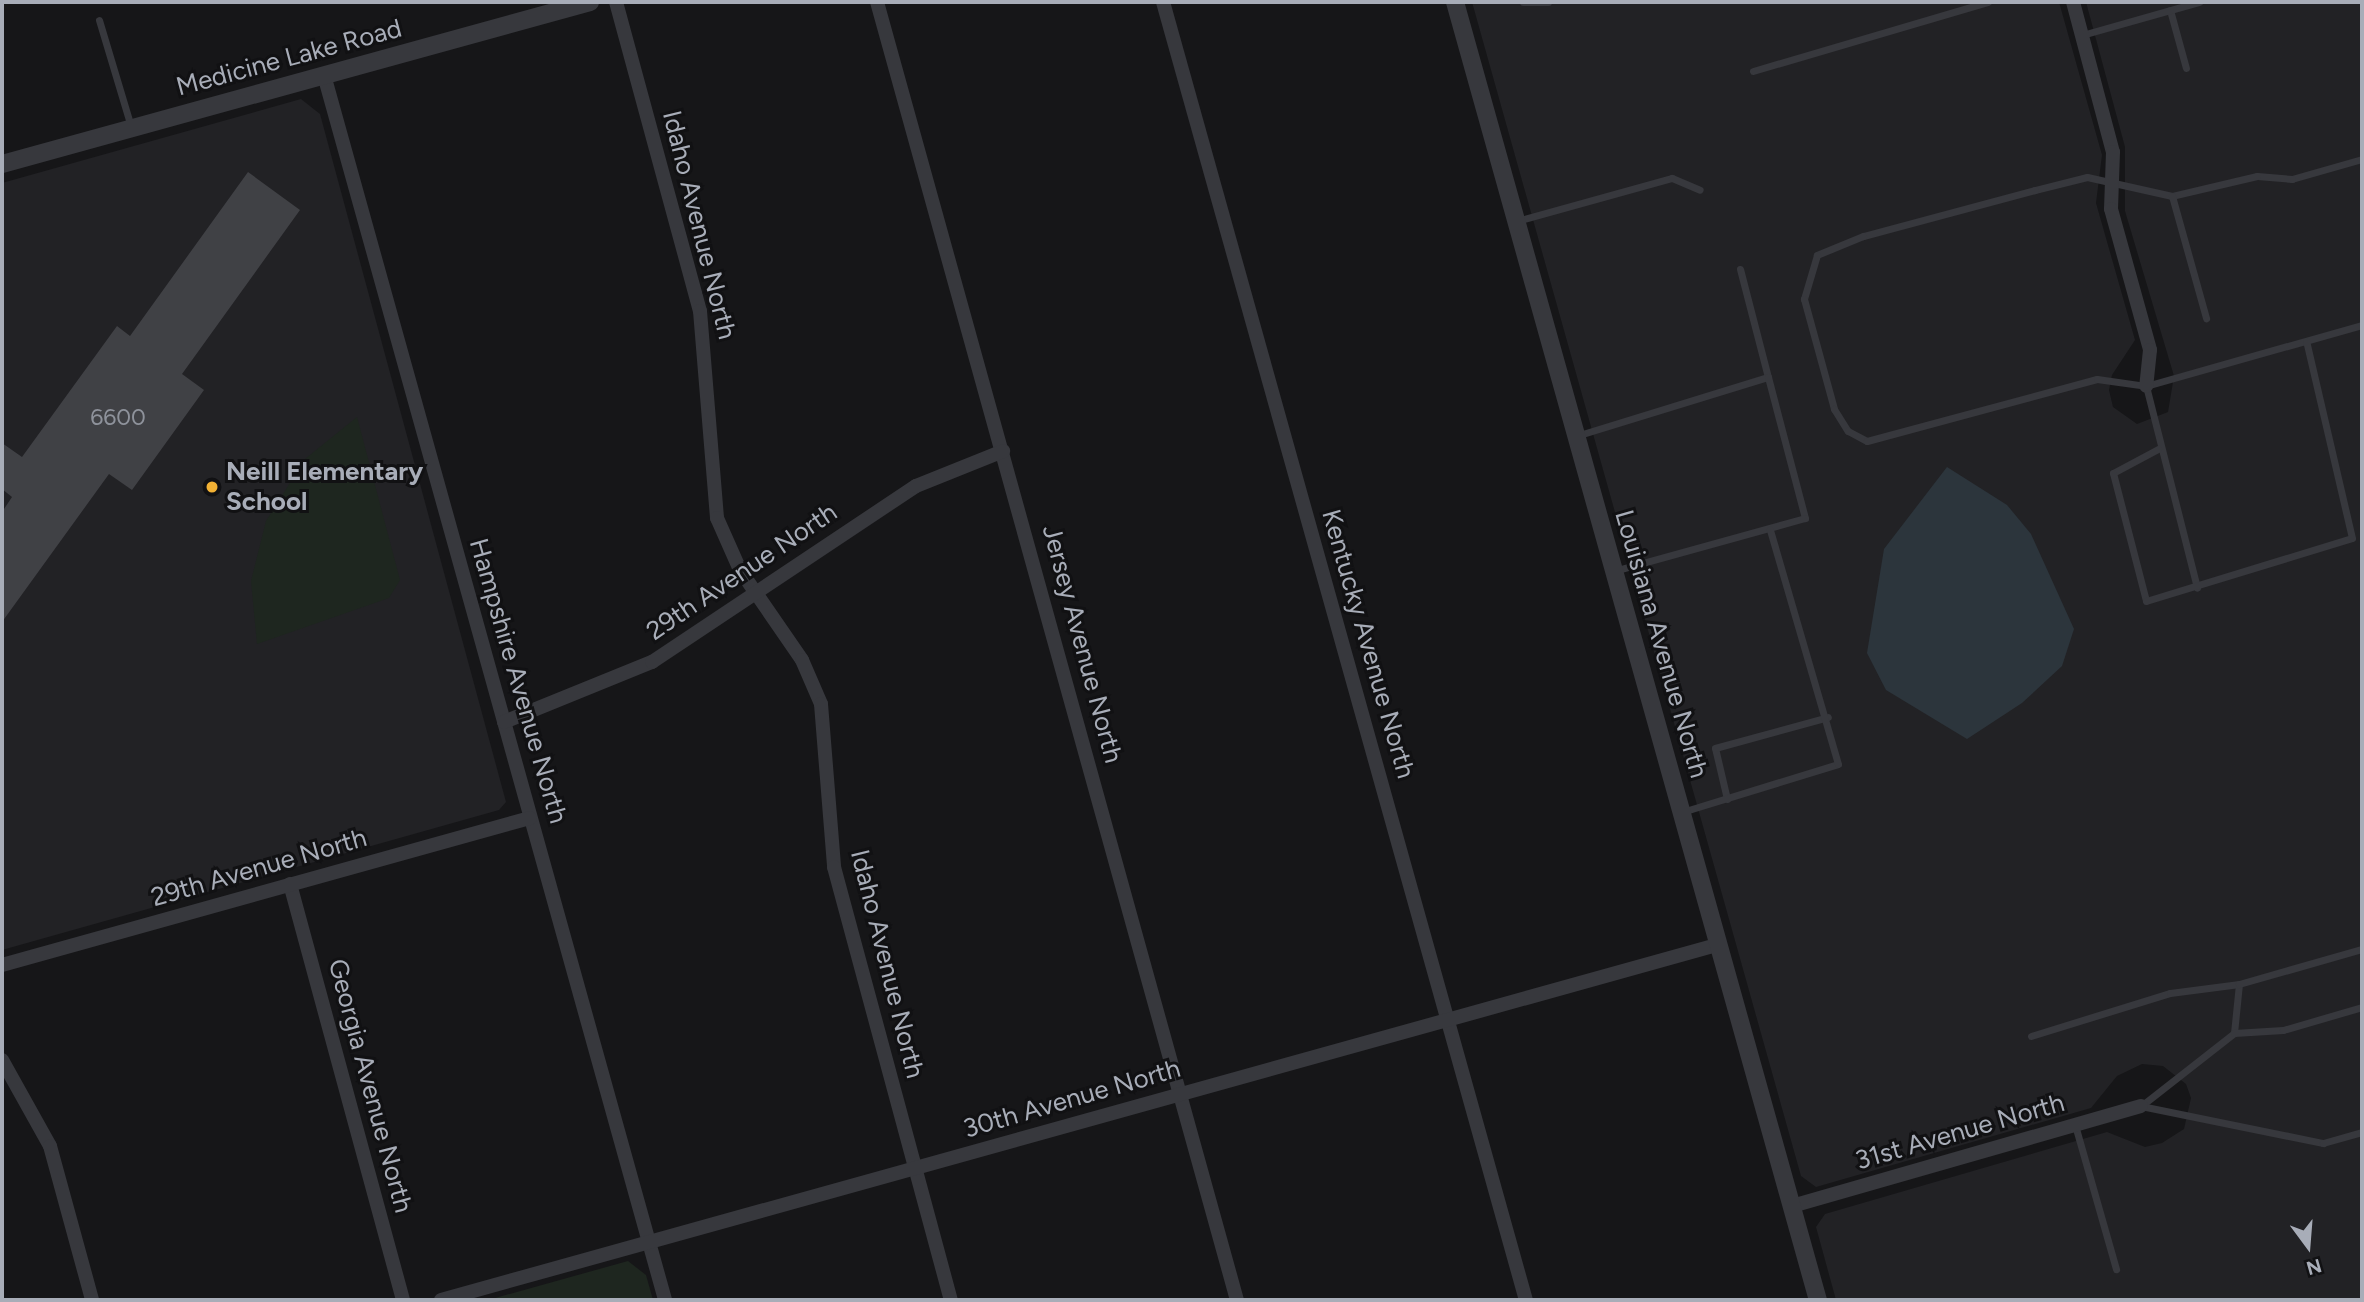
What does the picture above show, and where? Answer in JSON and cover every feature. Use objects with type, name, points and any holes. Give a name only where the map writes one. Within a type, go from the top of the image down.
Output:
[{"type":"street","name":"Medicine Lake Road","points":[[2,164],[590,2]]},
{"type":"street","name":"Idaho Avenue North","points":[[616,2],[700,311],[717,518],[757,594],[802,660],[821,704],[834,867],[951,1300]]},
{"type":"street","name":"Jersey Avenue North","points":[[877,2],[1237,1300]]},
{"type":"street","name":"Kentucky Avenue North","points":[[1163,2],[1526,1300]]},
{"type":"street","name":"Louisiana Avenue North","points":[[1455,2],[1818,1300]]},
{"type":"street","points":[[2073,2],[2113,152],[2111,209],[2150,350],[2146,386]]},
{"type":"street","name":"Hampshire Avenue North","points":[[324,75],[665,1300]]},
{"type":"street","name":"29th Avenue North","points":[[504,722],[627,674],[757,594],[916,486],[1003,451]]},
{"type":"street","name":"29th Avenue North","points":[[2,965],[530,818]]},
{"type":"street","name":"Georgia Avenue North","points":[[290,884],[403,1300]]},
{"type":"street","name":"30th Avenue North","points":[[440,1300],[1717,945]]},
{"type":"street","points":[[2,1060],[50,1146],[92,1300]]},
{"type":"street","name":"31st Avenue North","points":[[1792,1206],[2141,1106]]},
{"type":"lane","points":[[1523,2],[1548,2]]},
{"type":"lane","points":[[1753,71],[1988,2]]},
{"type":"lane","points":[[2082,35],[2199,2]]},
{"type":"lane","points":[[2170,10],[2186,68]]},
{"type":"lane","points":[[99,20],[131,128]]},
{"type":"lane","points":[[2362,159],[2292,179],[2257,176],[2172,197],[2112,179],[2087,177],[1863,236],[1817,255],[1804,299],[1835,409],[1848,431],[1867,441],[2097,379],[2146,386],[2362,325]]},
{"type":"lane","points":[[1516,222],[1672,178],[1700,190]]},
{"type":"lane","points":[[2172,197],[2206,318]]},
{"type":"lane","points":[[1613,571],[1770,530],[1805,518],[1740,269]]},
{"type":"lane","points":[[2158,449],[2113,473],[2117,500],[2146,601],[2197,588],[2352,538],[2306,341]]},
{"type":"lane","points":[[1576,436],[1768,377]]},
{"type":"lane","points":[[2146,386],[2158,449],[2197,588]]},
{"type":"lane","points":[[1681,812],[1835,768],[1828,717],[1770,530]]},
{"type":"lane","points":[[1727,799],[1715,748],[1828,717]]},
{"type":"lane","points":[[2031,1036],[2170,993],[2239,984],[2362,949]]},
{"type":"lane","points":[[2234,1032],[2239,984]]},
{"type":"lane","points":[[2141,1106],[2234,1032],[2283,1030],[2362,1007]]},
{"type":"lane","points":[[2141,1106],[2323,1143],[2362,1132]]},
{"type":"lane","points":[[2075,1125],[2116,1269]]},
{"type":"shaded area","points":[[1472,2],[2059,2],[2102,155],[2096,203],[2135,340],[2112,375],[2109,390],[2113,407],[2137,424],[2168,412],[2174,376],[2125,211],[2125,147],[2086,2],[2362,2],[2362,1300],[1836,1300],[1816,1227],[1825,1214],[2107,1132],[2145,1147],[2162,1143],[2184,1129],[2191,1098],[2186,1084],[2163,1066],[2142,1064],[2117,1076],[2091,1108],[1816,1187],[1801,1176]]},
{"type":"shaded area","name":"Neill Elementary School","points":[[301,99],[320,114],[506,802],[499,810],[2,950],[2,183]]},
{"type":"shaded area","points":[[357,417],[400,580],[389,598],[257,644],[251,581],[266,521],[305,459]]},
{"type":"shaded area","points":[[1947,467],[2007,505],[2031,534],[2074,629],[2062,666],[2022,703],[1967,739],[1886,690],[1867,653],[1884,549]]},
{"type":"shaded area","points":[[628,1261],[646,1275],[653,1300],[488,1300]]},
{"type":"building","name":"Neill Elementary School","points":[[248,172],[300,210],[182,374],[204,390],[132,490],[109,474],[2,622],[2,512],[12,497],[2,489],[2,443],[22,457],[117,326],[130,336]]},
{"type":"place","name":"Neill Elementary School","points":[[212,487]]}]
